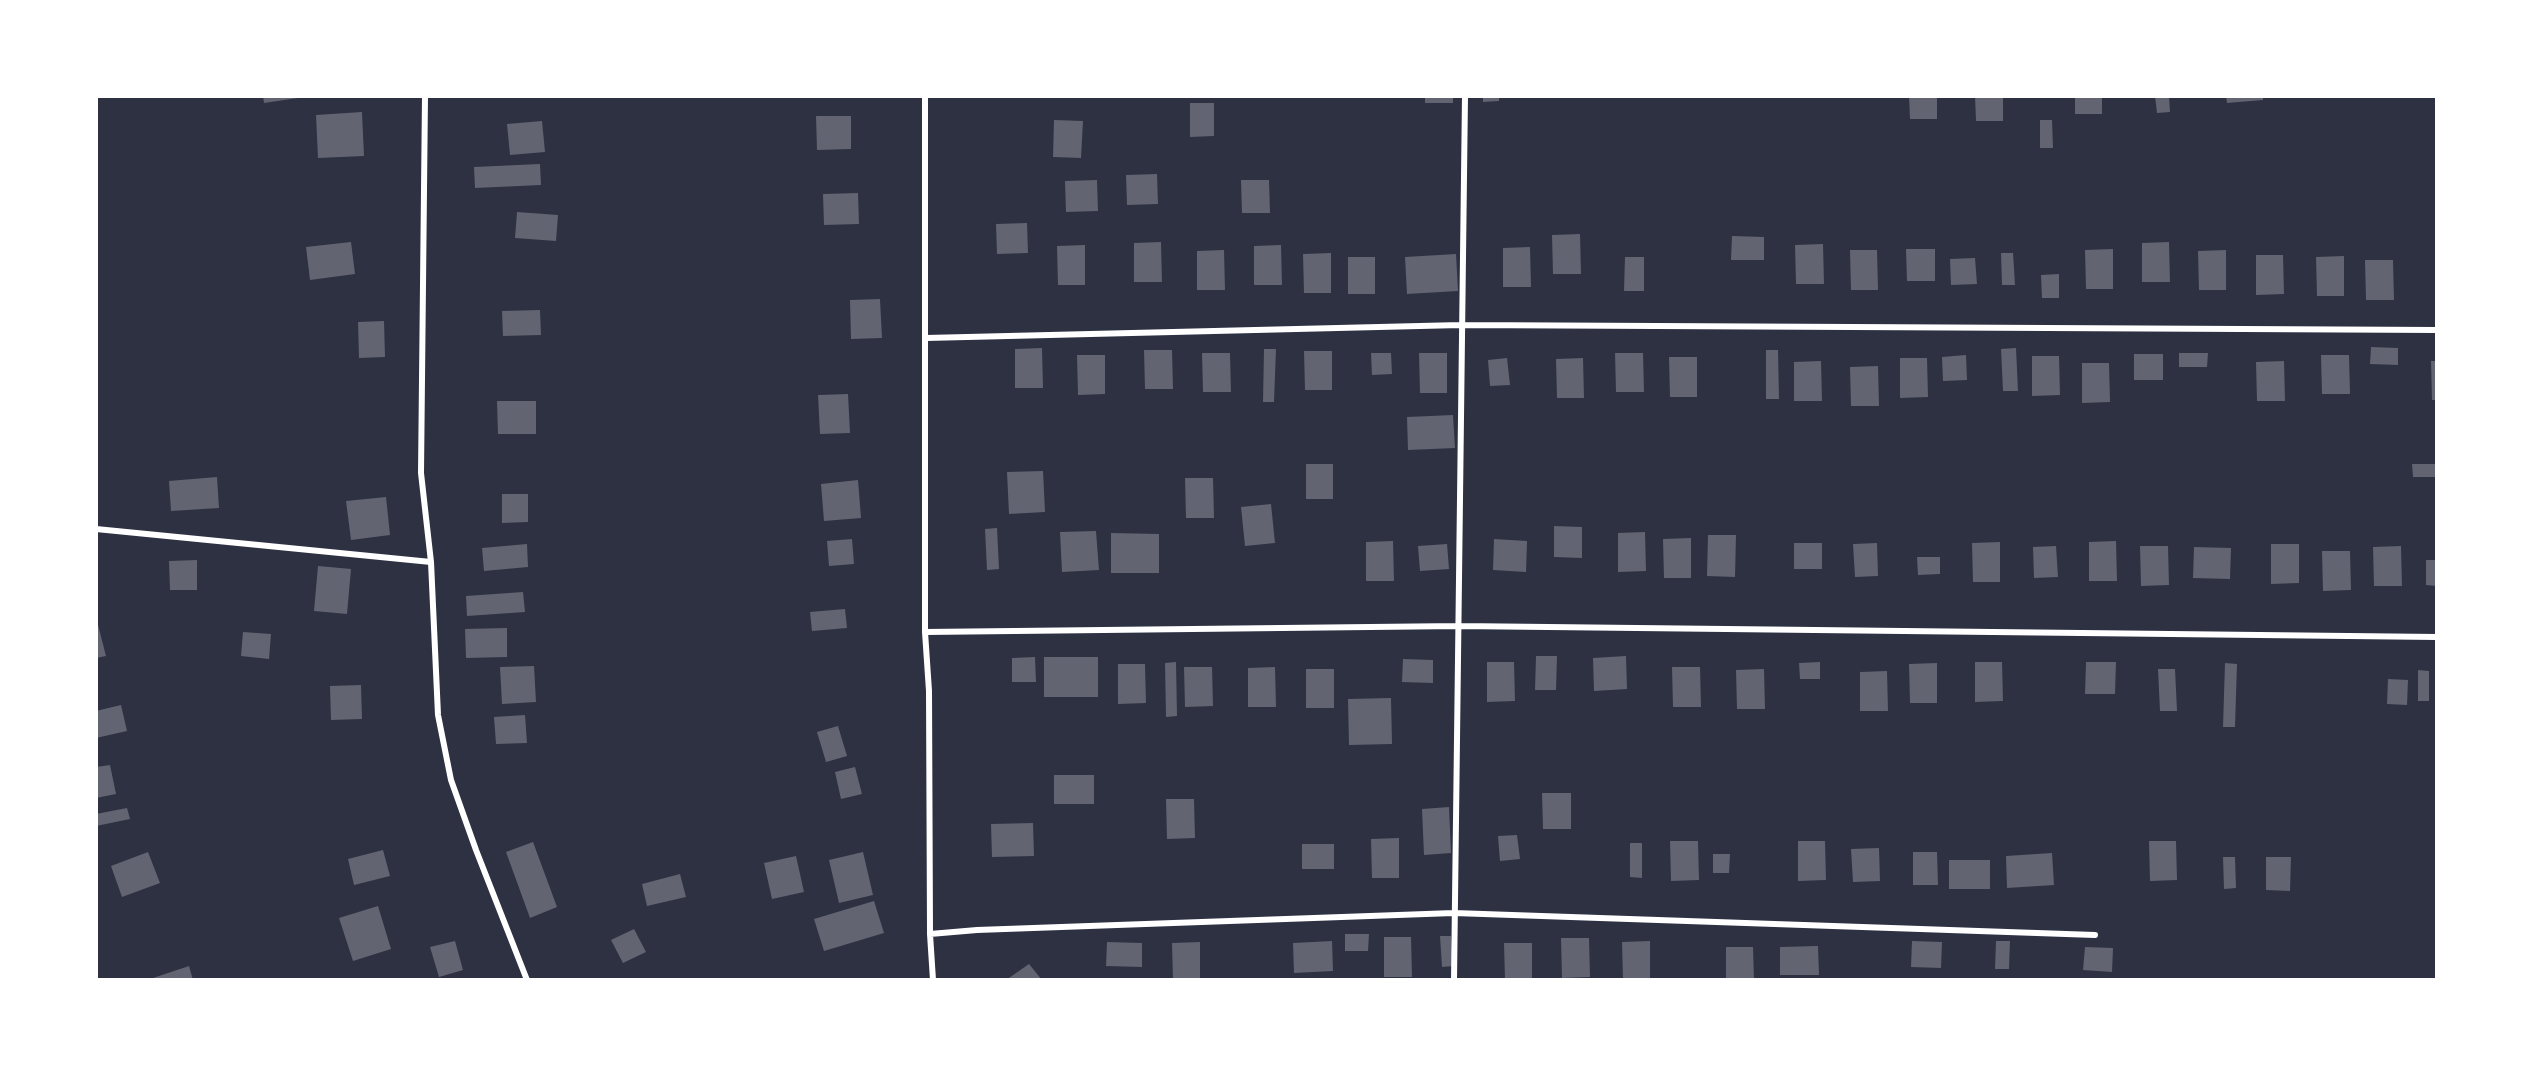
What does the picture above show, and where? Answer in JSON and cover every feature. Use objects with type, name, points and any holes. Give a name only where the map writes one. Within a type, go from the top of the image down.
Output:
[{"type":"street","points":[[425,96],[421,473],[431,562],[438,715],[451,780],[527,980]]},
{"type":"street","points":[[925,96],[925,632],[929,691],[930,934],[933,980]]},
{"type":"street","points":[[1454,980],[1464,96]]},
{"type":"street","points":[[926,338],[1461,325],[2437,330]]},
{"type":"street","points":[[96,529],[431,562]]},
{"type":"street","points":[[925,632],[1459,626],[2437,637]]},
{"type":"street","points":[[930,934],[977,930],[1454,913],[2095,935]]},
{"type":"building","points":[[263,96],[305,96],[305,97],[264,103]]},
{"type":"building","points":[[1425,96],[1453,96],[1453,103],[1425,103]]},
{"type":"building","points":[[1483,96],[1499,96],[1499,101],[1483,102]]},
{"type":"building","points":[[1909,96],[1937,96],[1937,119],[1910,119]]},
{"type":"building","points":[[1975,96],[2003,96],[2003,121],[1976,121]]},
{"type":"building","points":[[2075,96],[2102,96],[2102,114],[2075,114]]},
{"type":"building","points":[[2155,96],[2169,96],[2170,112],[2157,113]]},
{"type":"building","points":[[2226,96],[2263,96],[2263,100],[2227,103]]},
{"type":"building","points":[[1190,103],[1214,103],[1214,136],[1190,137]]},
{"type":"building","points":[[362,112],[364,156],[318,158],[316,115]]},
{"type":"building","points":[[816,116],[851,116],[851,149],[817,150]]},
{"type":"building","points":[[1054,120],[1083,121],[1081,158],[1053,157]]},
{"type":"building","points":[[2040,120],[2052,120],[2053,148],[2040,148]]},
{"type":"building","points":[[542,121],[545,152],[510,155],[507,124]]},
{"type":"building","points":[[540,164],[541,185],[475,188],[474,167]]},
{"type":"building","points":[[1157,174],[1158,204],[1127,205],[1126,175]]},
{"type":"building","points":[[1097,180],[1098,211],[1066,212],[1065,181]]},
{"type":"building","points":[[1241,180],[1269,180],[1270,213],[1242,213]]},
{"type":"building","points":[[858,193],[859,224],[824,225],[823,194]]},
{"type":"building","points":[[517,212],[558,215],[556,241],[515,238]]},
{"type":"building","points":[[1027,223],[1028,253],[997,254],[996,224]]},
{"type":"building","points":[[1580,234],[1581,274],[1553,274],[1552,235]]},
{"type":"building","points":[[1732,236],[1764,237],[1764,260],[1731,260]]},
{"type":"building","points":[[351,242],[355,274],[310,280],[306,247]]},
{"type":"building","points":[[1161,242],[1162,282],[1134,282],[1134,243]]},
{"type":"building","points":[[2169,242],[2170,282],[2142,282],[2142,243]]},
{"type":"building","points":[[1823,244],[1824,284],[1796,284],[1795,245]]},
{"type":"building","points":[[1085,245],[1085,285],[1058,285],[1057,246]]},
{"type":"building","points":[[1281,245],[1282,285],[1254,285],[1254,246]]},
{"type":"building","points":[[1530,247],[1531,287],[1503,287],[1503,248]]},
{"type":"building","points":[[1906,249],[1935,249],[1935,281],[1907,281]]},
{"type":"building","points":[[2113,249],[2113,289],[2086,289],[2085,250]]},
{"type":"building","points":[[1224,250],[1225,290],[1197,290],[1197,251]]},
{"type":"building","points":[[1850,250],[1877,250],[1878,290],[1851,290]]},
{"type":"building","points":[[2226,250],[2226,290],[2199,290],[2198,251]]},
{"type":"building","points":[[1331,253],[1331,293],[1304,293],[1303,254]]},
{"type":"building","points":[[2001,253],[2013,253],[2015,285],[2002,285]]},
{"type":"building","points":[[1456,254],[1458,291],[1407,294],[1405,257]]},
{"type":"building","points":[[2256,255],[2283,255],[2284,294],[2256,295]]},
{"type":"building","points":[[2344,256],[2344,296],[2317,296],[2316,257]]},
{"type":"building","points":[[1348,257],[1375,257],[1375,294],[1348,294]]},
{"type":"building","points":[[1625,257],[1644,257],[1644,291],[1624,291]]},
{"type":"building","points":[[1975,258],[1977,284],[1951,285],[1950,259]]},
{"type":"building","points":[[2365,260],[2393,260],[2394,300],[2366,300]]},
{"type":"building","points":[[2059,274],[2059,298],[2042,298],[2041,275]]},
{"type":"building","points":[[880,299],[882,338],[851,339],[850,300]]},
{"type":"building","points":[[540,310],[541,335],[503,336],[502,311]]},
{"type":"building","points":[[384,321],[385,357],[359,358],[358,322]]},
{"type":"building","points":[[2371,347],[2398,348],[2398,365],[2370,364]]},
{"type":"building","points":[[1042,348],[1043,388],[1015,388],[1015,349]]},
{"type":"building","points":[[2016,348],[2018,391],[2003,391],[2001,349]]},
{"type":"building","points":[[1264,349],[1276,349],[1274,402],[1263,402]]},
{"type":"building","points":[[1144,350],[1172,350],[1173,389],[1145,389]]},
{"type":"building","points":[[1766,350],[1778,350],[1779,399],[1766,399]]},
{"type":"building","points":[[1304,351],[1332,351],[1332,390],[1305,390]]},
{"type":"building","points":[[1202,353],[1230,353],[1231,392],[1203,392]]},
{"type":"building","points":[[1371,353],[1391,353],[1392,374],[1372,375]]},
{"type":"building","points":[[1419,353],[1447,353],[1447,393],[1420,393]]},
{"type":"building","points":[[1615,353],[1643,353],[1644,392],[1616,392]]},
{"type":"building","points":[[2179,353],[2208,353],[2207,367],[2179,367]]},
{"type":"building","points":[[2134,354],[2163,354],[2163,380],[2134,380]]},
{"type":"building","points":[[1077,355],[1105,355],[1105,394],[1078,395]]},
{"type":"building","points":[[1966,355],[1967,380],[1943,381],[1942,357]]},
{"type":"building","points":[[2321,355],[2349,355],[2350,394],[2322,394]]},
{"type":"building","points":[[2032,356],[2059,356],[2060,395],[2032,396]]},
{"type":"building","points":[[1669,357],[1697,357],[1697,397],[1670,397]]},
{"type":"building","points":[[1507,358],[1510,385],[1490,386],[1488,360]]},
{"type":"building","points":[[1583,358],[1584,398],[1557,398],[1556,359]]},
{"type":"building","points":[[1900,358],[1927,358],[1928,397],[1900,398]]},
{"type":"building","points":[[1821,361],[1822,401],[1794,401],[1794,362]]},
{"type":"building","points":[[2284,361],[2285,401],[2257,401],[2256,362]]},
{"type":"building","points":[[2431,361],[2437,361],[2437,400],[2432,400]]},
{"type":"building","points":[[2082,363],[2109,363],[2110,402],[2082,403]]},
{"type":"building","points":[[1878,366],[1879,406],[1851,406],[1850,367]]},
{"type":"building","points":[[848,394],[850,433],[820,434],[818,395]]},
{"type":"building","points":[[497,401],[536,401],[536,434],[498,434]]},
{"type":"building","points":[[1453,415],[1455,448],[1408,450],[1407,417]]},
{"type":"building","points":[[1306,464],[1333,464],[1333,499],[1306,499]]},
{"type":"building","points":[[2412,464],[2437,464],[2437,477],[2413,477]]},
{"type":"building","points":[[1043,471],[1045,512],[1009,514],[1007,472]]},
{"type":"building","points":[[217,477],[219,508],[171,511],[169,481]]},
{"type":"building","points":[[1185,478],[1213,478],[1214,518],[1186,518]]},
{"type":"building","points":[[858,480],[861,518],[824,521],[821,484]]},
{"type":"building","points":[[502,494],[528,494],[528,522],[502,523]]},
{"type":"building","points":[[386,497],[390,535],[351,540],[346,501]]},
{"type":"building","points":[[1271,504],[1275,543],[1245,546],[1241,507]]},
{"type":"building","points":[[1554,526],[1582,527],[1582,558],[1554,557]]},
{"type":"building","points":[[997,528],[999,569],[987,570],[985,529]]},
{"type":"building","points":[[1096,531],[1099,570],[1062,572],[1060,532]]},
{"type":"building","points":[[1645,532],[1646,571],[1618,572],[1618,533]]},
{"type":"building","points":[[1111,533],[1159,534],[1159,573],[1111,573]]},
{"type":"building","points":[[1708,535],[1736,535],[1735,577],[1707,576]]},
{"type":"building","points":[[1691,538],[1691,578],[1664,578],[1663,539]]},
{"type":"building","points":[[852,539],[854,564],[829,566],[827,541]]},
{"type":"building","points":[[1494,539],[1527,541],[1526,572],[1493,570]]},
{"type":"building","points":[[1393,541],[1394,581],[1366,581],[1366,542]]},
{"type":"building","points":[[2116,541],[2117,581],[2089,581],[2089,542]]},
{"type":"building","points":[[2000,542],[2000,582],[1973,582],[1972,543]]},
{"type":"building","points":[[1794,543],[1822,543],[1822,569],[1794,569]]},
{"type":"building","points":[[1877,543],[1878,576],[1855,577],[1853,544]]},
{"type":"building","points":[[527,544],[528,567],[484,571],[482,548]]},
{"type":"building","points":[[1447,544],[1449,569],[1420,571],[1418,546]]},
{"type":"building","points":[[2271,544],[2299,544],[2299,583],[2271,584]]},
{"type":"building","points":[[2056,546],[2058,577],[2034,578],[2033,547]]},
{"type":"building","points":[[2140,546],[2168,546],[2169,585],[2141,586]]},
{"type":"building","points":[[2401,546],[2402,586],[2374,586],[2373,547]]},
{"type":"building","points":[[2194,547],[2231,548],[2230,579],[2193,578]]},
{"type":"building","points":[[2322,551],[2350,551],[2351,590],[2323,591]]},
{"type":"building","points":[[1917,557],[1940,557],[1940,574],[1918,575]]},
{"type":"building","points":[[197,560],[197,590],[170,590],[169,561]]},
{"type":"building","points":[[2426,560],[2437,560],[2437,586],[2426,585]]},
{"type":"building","points":[[318,566],[351,569],[347,614],[314,611]]},
{"type":"building","points":[[523,592],[525,612],[467,616],[466,596]]},
{"type":"building","points":[[845,609],[847,628],[812,631],[810,612]]},
{"type":"building","points":[[96,617],[106,656],[96,658]]},
{"type":"building","points":[[507,628],[507,657],[466,658],[465,629]]},
{"type":"building","points":[[243,632],[271,634],[269,659],[241,656]]},
{"type":"building","points":[[1536,656],[1557,656],[1556,690],[1535,690]]},
{"type":"building","points":[[1626,656],[1627,689],[1594,691],[1593,658]]},
{"type":"building","points":[[1035,657],[1036,682],[1012,682],[1012,658]]},
{"type":"building","points":[[1044,657],[1098,657],[1098,697],[1044,697]]},
{"type":"building","points":[[1403,659],[1433,660],[1433,683],[1402,682]]},
{"type":"building","points":[[1176,662],[1177,716],[1166,717],[1165,663]]},
{"type":"building","points":[[1487,662],[1514,662],[1515,701],[1487,702]]},
{"type":"building","points":[[1820,662],[1820,679],[1800,679],[1799,663]]},
{"type":"building","points":[[1975,662],[2002,662],[2003,701],[1975,702]]},
{"type":"building","points":[[2086,662],[2116,662],[2115,694],[2085,694]]},
{"type":"building","points":[[1937,663],[1937,703],[1910,703],[1909,664]]},
{"type":"building","points":[[2225,663],[2237,664],[2235,727],[2223,727]]},
{"type":"building","points":[[1118,664],[1145,664],[1146,703],[1118,704]]},
{"type":"building","points":[[534,666],[536,702],[502,704],[500,667]]},
{"type":"building","points":[[1184,667],[1212,667],[1213,706],[1185,707]]},
{"type":"building","points":[[1275,667],[1276,707],[1248,707],[1248,668]]},
{"type":"building","points":[[1672,667],[1700,667],[1701,707],[1673,707]]},
{"type":"building","points":[[1306,669],[1334,669],[1334,708],[1306,708]]},
{"type":"building","points":[[1764,669],[1765,709],[1737,709],[1736,670]]},
{"type":"building","points":[[2158,669],[2175,669],[2177,711],[2160,711]]},
{"type":"building","points":[[2418,670],[2429,671],[2429,701],[2418,701]]},
{"type":"building","points":[[1887,671],[1888,711],[1860,711],[1860,672]]},
{"type":"building","points":[[2388,679],[2408,680],[2407,705],[2387,704]]},
{"type":"building","points":[[361,685],[362,719],[331,720],[330,686]]},
{"type":"building","points":[[1391,698],[1392,744],[1349,745],[1348,699]]},
{"type":"building","points":[[121,705],[127,731],[96,738],[96,711]]},
{"type":"building","points":[[525,715],[527,743],[496,744],[494,717]]},
{"type":"building","points":[[838,726],[847,756],[826,762],[817,732]]},
{"type":"building","points":[[110,765],[116,794],[96,798],[96,767]]},
{"type":"building","points":[[855,767],[862,794],[841,799],[835,772]]},
{"type":"building","points":[[1054,775],[1094,775],[1094,804],[1054,804]]},
{"type":"building","points":[[1542,793],[1571,793],[1571,829],[1543,829]]},
{"type":"building","points":[[1166,799],[1194,799],[1195,838],[1167,839]]},
{"type":"building","points":[[1449,807],[1451,853],[1424,855],[1422,809]]},
{"type":"building","points":[[127,808],[130,819],[96,826],[96,814]]},
{"type":"building","points":[[1033,823],[1034,856],[992,857],[991,824]]},
{"type":"building","points":[[1517,835],[1520,859],[1500,861],[1498,836]]},
{"type":"building","points":[[1399,838],[1399,878],[1372,878],[1371,839]]},
{"type":"building","points":[[1670,841],[1698,841],[1699,880],[1671,881]]},
{"type":"building","points":[[1798,841],[1825,841],[1826,880],[1798,881]]},
{"type":"building","points":[[2149,841],[2176,841],[2177,880],[2150,881]]},
{"type":"building","points":[[533,842],[557,907],[530,918],[506,852]]},
{"type":"building","points":[[1630,843],[1642,843],[1642,878],[1630,877]]},
{"type":"building","points":[[1302,844],[1334,844],[1334,869],[1302,869]]},
{"type":"building","points":[[1879,848],[1880,881],[1853,882],[1851,849]]},
{"type":"building","points":[[383,850],[390,876],[354,885],[348,859]]},
{"type":"building","points":[[148,852],[160,883],[122,897],[111,866]]},
{"type":"building","points":[[863,852],[873,895],[839,903],[829,860]]},
{"type":"building","points":[[1913,852],[1937,852],[1938,885],[1913,885]]},
{"type":"building","points":[[2052,853],[2054,885],[2007,888],[2006,856]]},
{"type":"building","points":[[1713,854],[1730,854],[1729,873],[1713,873]]},
{"type":"building","points":[[796,856],[804,892],[772,899],[764,863]]},
{"type":"building","points":[[2223,857],[2235,857],[2236,888],[2224,889]]},
{"type":"building","points":[[2266,857],[2291,857],[2290,891],[2266,890]]},
{"type":"building","points":[[1949,860],[1990,860],[1990,889],[1949,889]]},
{"type":"building","points":[[680,874],[686,897],[647,906],[642,884]]},
{"type":"building","points":[[874,901],[884,933],[824,951],[814,919]]},
{"type":"building","points":[[378,906],[391,949],[353,961],[339,918]]},
{"type":"building","points":[[634,929],[646,952],[623,963],[611,940]]},
{"type":"building","points":[[1345,934],[1369,934],[1368,951],[1345,951]]},
{"type":"building","points":[[1440,936],[1451,936],[1453,966],[1442,967]]},
{"type":"building","points":[[1384,937],[1411,937],[1412,977],[1384,977]]},
{"type":"building","points":[[1561,938],[1589,938],[1590,977],[1562,978]]},
{"type":"building","points":[[455,941],[463,970],[439,977],[430,947]]},
{"type":"building","points":[[1332,941],[1333,971],[1294,973],[1293,943]]},
{"type":"building","points":[[1650,941],[1650,980],[1623,980],[1622,942]]},
{"type":"building","points":[[1912,941],[1942,942],[1941,968],[1911,967]]},
{"type":"building","points":[[1996,941],[2010,941],[2009,969],[1995,969]]},
{"type":"building","points":[[1107,942],[1142,943],[1142,967],[1106,966]]},
{"type":"building","points":[[1200,942],[1200,980],[1173,980],[1172,943]]},
{"type":"building","points":[[1504,943],[1532,943],[1532,980],[1505,980]]},
{"type":"building","points":[[1818,946],[1819,975],[1780,975],[1780,947]]},
{"type":"building","points":[[1726,947],[1753,947],[1754,980],[1726,980]]},
{"type":"building","points":[[2085,947],[2113,948],[2112,972],[2083,970]]},
{"type":"building","points":[[1029,964],[1042,980],[1006,980]]},
{"type":"building","points":[[189,966],[193,980],[147,980]]}]
